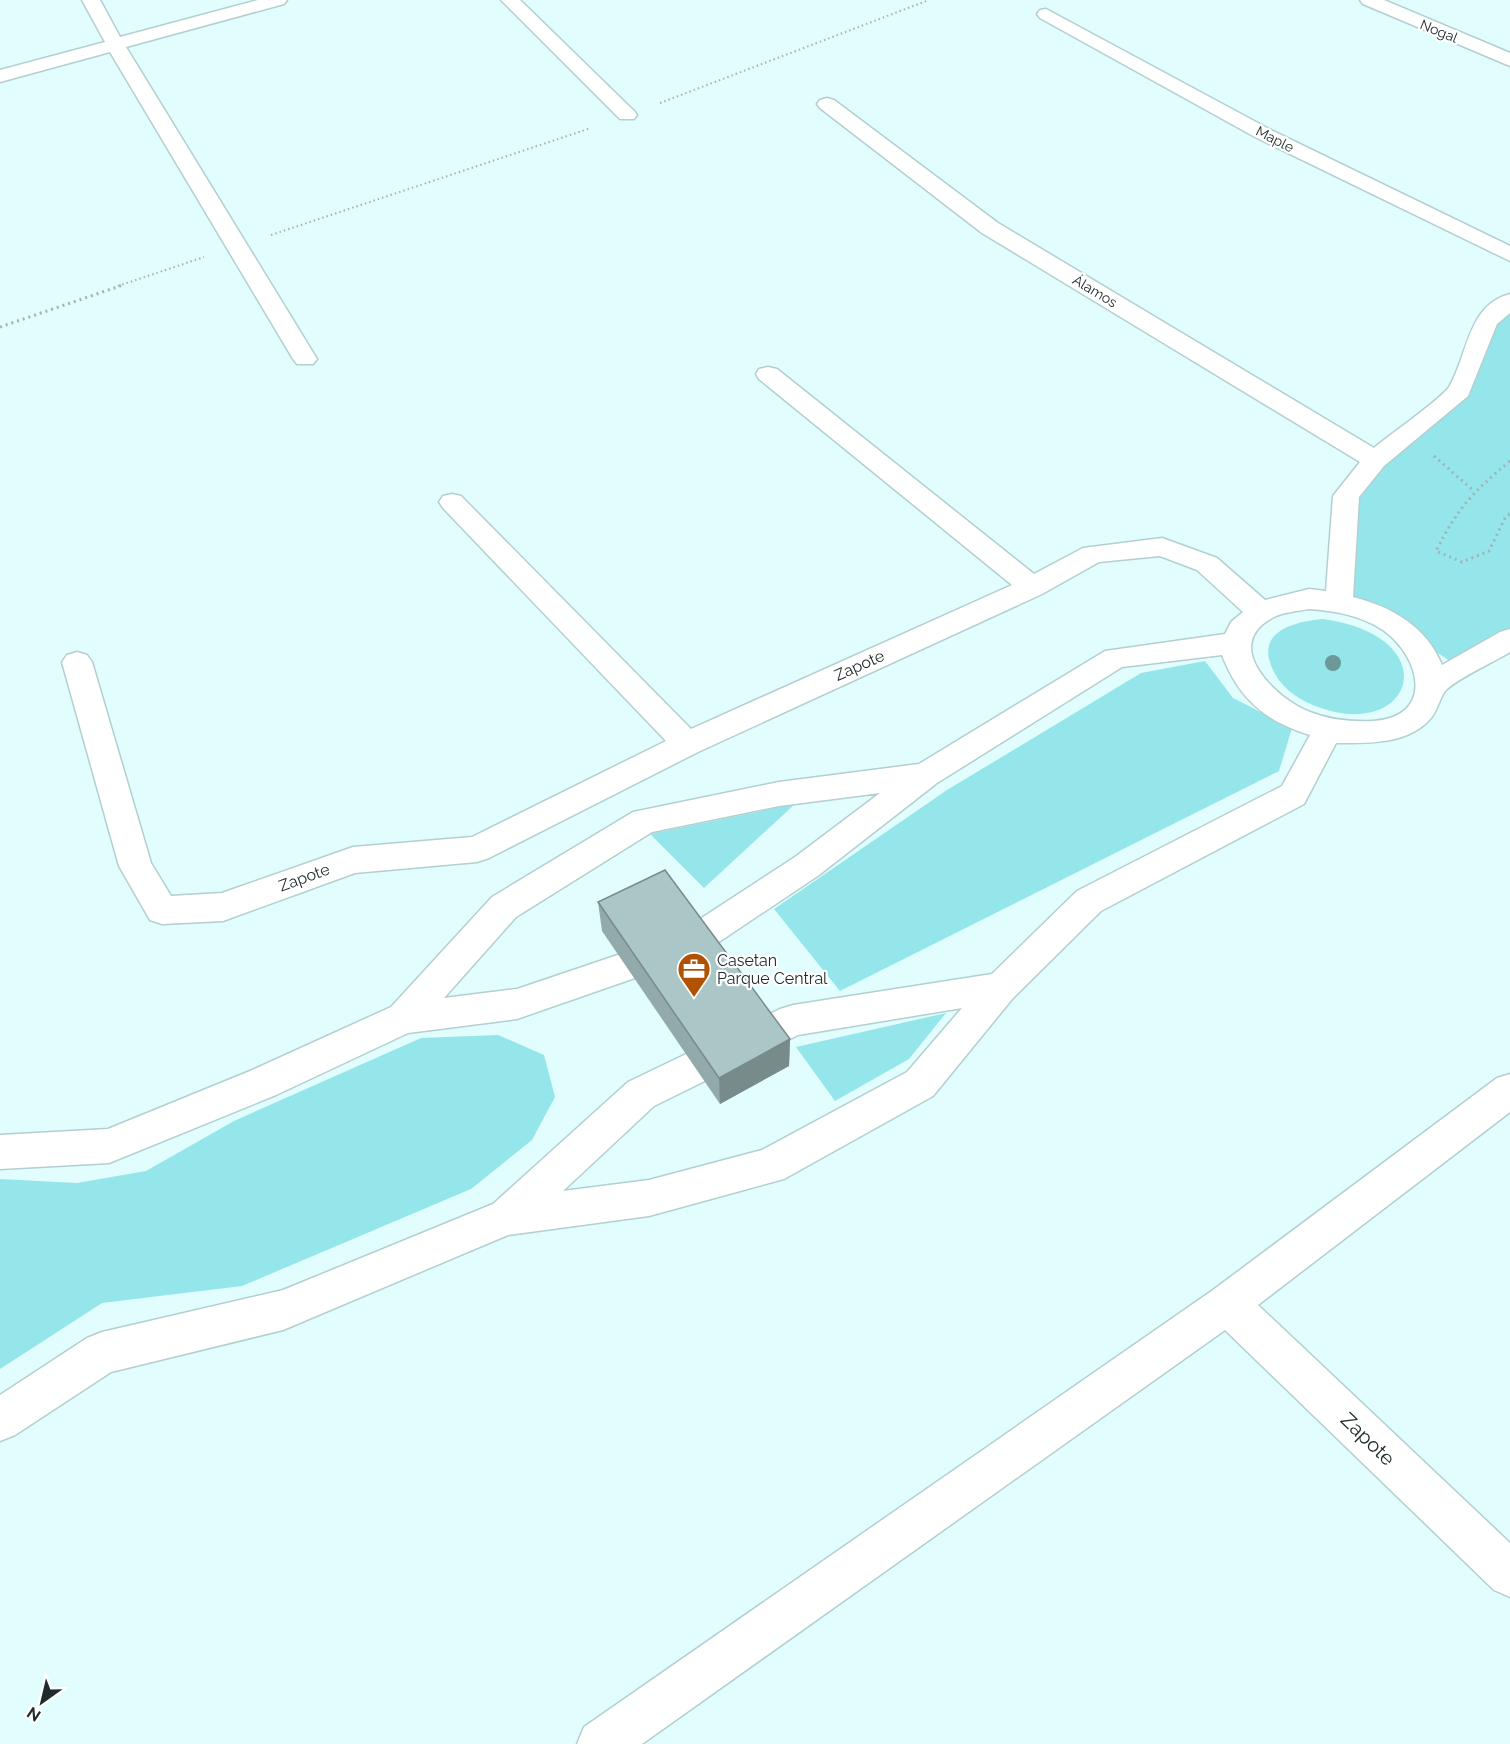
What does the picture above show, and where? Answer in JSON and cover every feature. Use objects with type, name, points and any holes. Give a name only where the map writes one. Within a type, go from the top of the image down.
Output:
[{"type":"street","points":[[91,0],[115,44],[305,359]]},
{"type":"street","points":[[0,76],[278,0]]},
{"type":"street","points":[[510,0],[627,115]]},
{"type":"street","name":"Nogal","points":[[1369,0],[1510,60]]},
{"type":"street","name":"Maple","points":[[1046,14],[1262,133],[1510,254]]},
{"type":"street","name":"Álamos","points":[[827,104],[990,228],[1376,460]]},
{"type":"street","points":[[1339,602],[1346,496],[1376,460],[1459,391],[1487,321],[1510,301]]},
{"type":"street","points":[[768,374],[1032,587]]},
{"type":"street","points":[[452,502],[687,744]]},
{"type":"street","name":"Zapote","points":[[77,662],[135,866],[162,910],[223,907],[353,860],[477,849],[687,744],[1032,587],[1093,554],[1162,546],[1207,564],[1259,611]]},
{"type":"street","points":[[1310,599],[1339,602],[1368,610],[1394,624],[1415,642],[1429,663],[1433,684],[1427,704],[1412,720],[1389,730],[1359,734],[1328,731],[1296,720],[1269,705],[1249,685],[1238,664],[1236,643],[1244,625],[1259,611],[1292,601],[1310,599]]},
{"type":"street","points":[[1433,684],[1510,639]]},
{"type":"street","points":[[0,1152],[109,1146],[263,1083],[404,1018],[517,1005],[686,946],[807,867],[926,775],[1115,658],[1236,643]]},
{"type":"street","points":[[0,1420],[102,1353],[283,1310],[507,1216],[649,1198],[770,1166],[920,1084],[1001,987],[1089,901],[1293,795],[1328,731]]},
{"type":"street","points":[[404,1018],[504,907],[644,821],[779,794],[926,775]]},
{"type":"street","points":[[507,1216],[641,1094],[793,1020],[1001,987]]},
{"type":"street","points":[[601,1744],[1227,1304],[1510,1090]]},
{"type":"street","name":"Zapote","points":[[1227,1304],[1510,1574]]},
{"type":"path","points":[[0,327],[627,115],[929,0]]},
{"type":"path","points":[[1407,433],[1474,491]]},
{"type":"path","points":[[1510,461],[1474,491],[1456,513],[1436,551],[1462,562],[1488,551],[1506,516],[1510,514]]},
{"type":"shaded area","points":[[1510,302],[1510,639],[1461,668],[1340,590],[1346,496],[1459,391],[1487,321]]},
{"type":"shaded area","points":[[1323,619],[1364,630],[1390,646],[1402,666],[1403,686],[1392,702],[1371,712],[1342,713],[1306,702],[1283,685],[1274,673],[1269,659],[1268,648],[1271,640],[1277,633],[1294,624]]},
{"type":"shaded area","points":[[1205,661],[1233,698],[1292,728],[1279,771],[840,991],[774,909],[947,790],[1141,673]]},
{"type":"shaded area","points":[[795,804],[704,888],[650,834]]},
{"type":"shaded area","points":[[946,1013],[909,1059],[835,1101],[796,1047]]},
{"type":"shaded area","points":[[498,1035],[544,1055],[555,1097],[532,1140],[471,1189],[242,1286],[102,1303],[0,1369],[0,1179],[77,1183],[146,1171],[234,1121],[421,1038]]},
{"type":"building","name":"Casetan Parque Central","points":[[665,870],[790,1039],[719,1078],[598,902]]},
{"type":"place","name":"Casetan Parque Central","points":[[694,998]]}]
